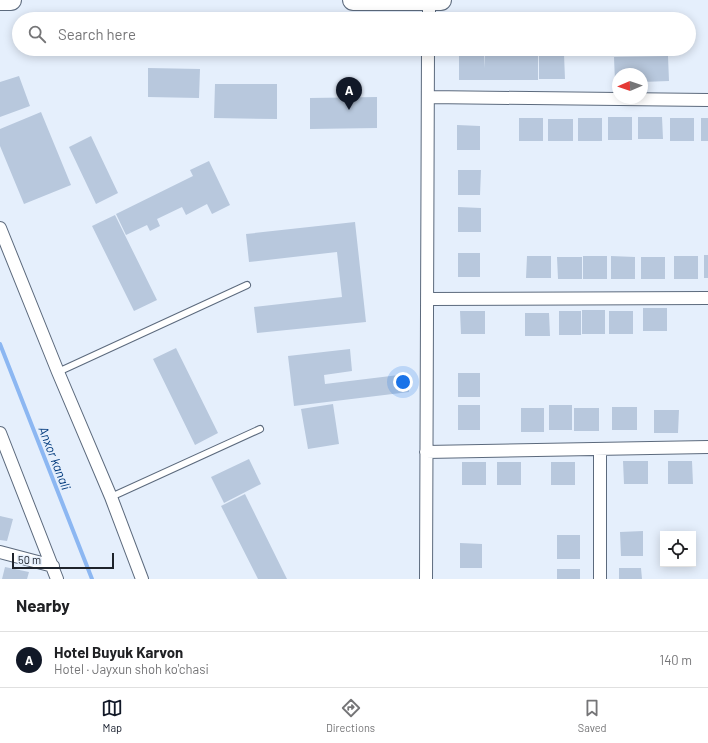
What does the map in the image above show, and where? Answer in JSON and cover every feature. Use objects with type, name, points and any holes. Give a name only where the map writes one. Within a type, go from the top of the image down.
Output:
[{"type":"highway","points":[[0,0],[11,0]]},
{"type":"highway","points":[[353,0],[441,0]]},
{"type":"street","points":[[429,0],[429,12]]},
{"type":"street","points":[[426,579],[428,56]]},
{"type":"street","points":[[428,97],[708,100]]},
{"type":"street","points":[[0,228],[58,372],[111,497],[142,579]]},
{"type":"street","points":[[427,299],[708,298]]},
{"type":"street","points":[[0,433],[57,579]]},
{"type":"street","points":[[426,452],[708,446]]},
{"type":"street","points":[[600,449],[600,579]]},
{"type":"street","points":[[0,552],[52,566]]},
{"type":"lane","points":[[58,372],[247,285]]},
{"type":"lane","points":[[111,497],[260,429]]},
{"type":"building","points":[[459,56],[484,56],[485,68],[485,56],[538,56],[538,80],[459,80]]},
{"type":"building","points":[[539,56],[564,56],[565,79],[539,79]]},
{"type":"building","points":[[668,56],[669,81],[648,82],[648,68],[614,68],[614,57]]},
{"type":"building","points":[[148,68],[200,69],[199,98],[148,97]]},
{"type":"building","points":[[19,76],[30,106],[0,117],[0,82]]},
{"type":"building","points":[[215,84],[277,84],[277,119],[214,118]]},
{"type":"building","points":[[377,97],[377,128],[310,129],[310,98]]},
{"type":"building","points":[[41,112],[71,185],[24,204],[0,146],[0,129]]},
{"type":"building","points":[[608,117],[632,117],[632,140],[608,140]]},
{"type":"building","points":[[638,117],[662,117],[663,139],[638,139]]},
{"type":"building","points":[[519,118],[543,118],[543,141],[519,141]]},
{"type":"building","points":[[578,118],[602,118],[602,141],[578,141]]},
{"type":"building","points":[[670,118],[694,118],[694,141],[670,141]]},
{"type":"building","points":[[701,118],[708,118],[708,141],[701,141]]},
{"type":"building","points":[[548,119],[573,119],[573,141],[548,141]]},
{"type":"building","points":[[457,125],[480,126],[480,150],[457,150]]},
{"type":"building","points":[[91,136],[118,193],[96,204],[69,147]]},
{"type":"building","points":[[209,161],[230,205],[212,214],[207,204],[186,215],[182,207],[157,219],[160,226],[150,231],[147,225],[126,235],[116,214],[193,176],[190,170]]},
{"type":"building","points":[[458,170],[481,170],[480,195],[458,195]]},
{"type":"building","points":[[458,207],[481,208],[481,232],[458,232]]},
{"type":"building","points":[[115,215],[157,300],[134,311],[92,226]]},
{"type":"building","points":[[355,222],[366,322],[257,333],[254,307],[342,297],[337,252],[249,262],[246,234]]},
{"type":"building","points":[[458,253],[480,253],[480,277],[458,277]]},
{"type":"building","points":[[704,255],[708,255],[708,278],[704,278]]},
{"type":"building","points":[[527,256],[551,256],[551,278],[526,278]]},
{"type":"building","points":[[583,256],[607,256],[607,279],[583,279]]},
{"type":"building","points":[[611,256],[635,257],[635,279],[611,279]]},
{"type":"building","points":[[674,256],[698,256],[698,279],[674,279]]},
{"type":"building","points":[[557,257],[582,257],[582,279],[558,279]]},
{"type":"building","points":[[641,257],[665,257],[665,279],[641,279]]},
{"type":"building","points":[[643,308],[667,308],[667,331],[643,331]]},
{"type":"building","points":[[582,310],[605,310],[605,334],[582,334]]},
{"type":"building","points":[[460,311],[485,311],[485,334],[461,334]]},
{"type":"building","points":[[559,311],[581,311],[581,335],[559,335]]},
{"type":"building","points":[[609,311],[633,311],[633,334],[609,334]]},
{"type":"building","points":[[525,313],[549,313],[550,336],[525,336]]},
{"type":"building","points":[[176,348],[218,433],[195,445],[153,359]]},
{"type":"building","points":[[350,349],[352,371],[324,375],[325,384],[407,374],[409,392],[294,406],[288,356]]},
{"type":"building","points":[[458,373],[480,373],[480,397],[458,397]]},
{"type":"building","points":[[333,404],[339,444],[308,449],[301,409]]},
{"type":"building","points":[[458,405],[480,405],[480,430],[458,430]]},
{"type":"building","points":[[549,405],[572,405],[572,430],[549,430]]},
{"type":"building","points":[[612,407],[637,407],[637,430],[612,430]]},
{"type":"building","points":[[521,408],[544,408],[544,432],[521,432]]},
{"type":"building","points":[[574,408],[599,408],[599,431],[574,431]]},
{"type":"building","points":[[654,410],[679,410],[678,433],[654,433]]},
{"type":"building","points":[[249,459],[261,484],[224,503],[211,477]]},
{"type":"building","points":[[623,461],[648,461],[648,484],[624,484]]},
{"type":"building","points":[[668,461],[692,461],[693,484],[668,484]]},
{"type":"building","points":[[462,462],[486,462],[486,485],[462,485]]},
{"type":"building","points":[[497,462],[521,462],[521,485],[497,485]]},
{"type":"building","points":[[551,462],[575,462],[575,485],[551,485]]},
{"type":"building","points":[[245,494],[287,579],[258,579],[221,506]]},
{"type":"building","points":[[0,516],[13,519],[7,541],[0,540]]},
{"type":"building","points":[[643,531],[643,556],[621,556],[620,532]]},
{"type":"building","points":[[557,535],[580,535],[580,559],[557,559]]},
{"type":"building","points":[[460,543],[482,544],[482,568],[460,568]]},
{"type":"building","points":[[5,567],[29,572],[27,579],[2,579]]},
{"type":"building","points":[[619,568],[641,568],[642,579],[619,579]]},
{"type":"building","points":[[557,569],[580,569],[580,579],[557,579]]},
{"type":"waterway","name":"Anxor kanali","points":[[0,344],[92,579]]},
{"type":"place","name":"Hotel Buyuk Karvon","points":[[349,110]]}]
